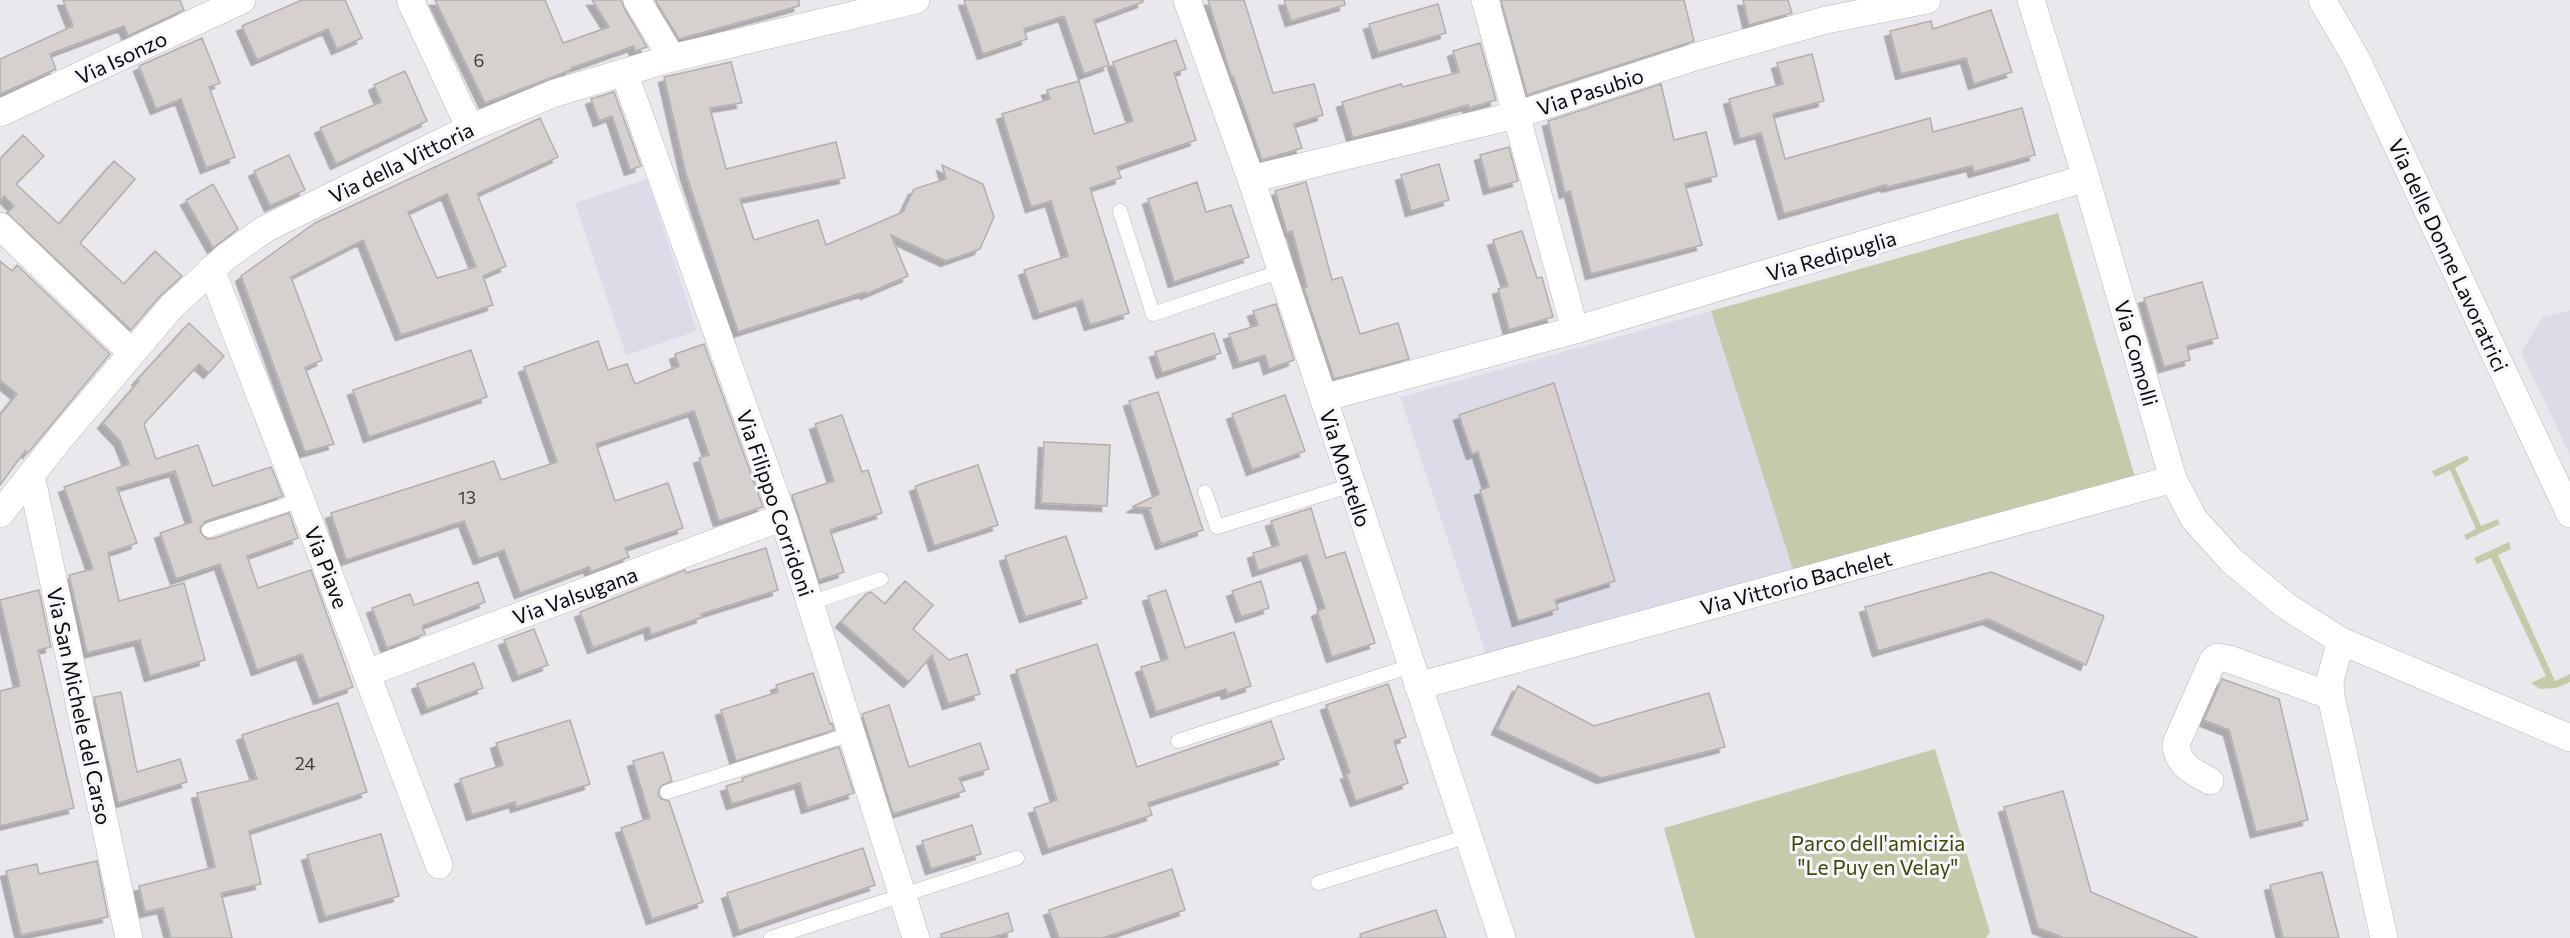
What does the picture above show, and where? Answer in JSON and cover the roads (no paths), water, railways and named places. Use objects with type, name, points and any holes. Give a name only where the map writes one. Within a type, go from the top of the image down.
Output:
[{"type":"street","name":"Via Isonzo","points":[[0,113],[242,0]]},
{"type":"street","points":[[410,0],[471,128]]},
{"type":"street","points":[[637,0],[672,58]]},
{"type":"street","name":"Via della Vittoria","points":[[0,514],[172,306],[211,269],[265,229],[471,128],[555,93],[830,10],[916,0]]},
{"type":"street","name":"Via Montello","points":[[1187,0],[1251,179],[1502,938]]},
{"type":"street","points":[[1485,0],[1575,330]]},
{"type":"street","name":"Via Pasubio","points":[[1251,179],[1516,115],[1698,56],[1824,10],[1927,0]]},
{"type":"street","name":"Via Comolli","points":[[2031,0],[2086,178],[2173,479],[2194,519],[2232,561],[2285,605],[2340,641],[2570,738]]},
{"type":"street","name":"Via delle Donne Lavoratrici","points":[[2322,0],[2357,60],[2570,514]]},
{"type":"street","name":"Via Filippo Corridoni","points":[[624,72],[783,517],[916,938]]},
{"type":"street","name":"Via Redipuglia","points":[[1323,398],[1575,330],[2086,178]]},
{"type":"street","points":[[0,226],[132,353]]},
{"type":"street","name":"Via Piave","points":[[211,269],[439,865]]},
{"type":"street","name":"Via San Michele del Carso","points":[[31,475],[129,938]]},
{"type":"street","name":"Via Vittorio Bachelet","points":[[1415,676],[2173,479]]},
{"type":"street","name":"Via Valsugana","points":[[367,673],[783,517]]},
{"type":"street","points":[[2340,641],[2330,680],[2331,696],[2384,938]]},
{"type":"street","points":[[2210,781],[2184,765],[2177,754],[2176,744],[2213,660],[2217,657],[2229,659],[2331,696]]},
{"type":"lane","points":[[1120,211],[1153,314],[1281,271]]},
{"type":"lane","points":[[1205,492],[1217,527],[1352,485]]},
{"type":"lane","points":[[209,530],[301,500]]},
{"type":"lane","points":[[810,603],[881,579]]},
{"type":"lane","points":[[1179,741],[1415,676]]},
{"type":"lane","points":[[667,792],[851,734]]},
{"type":"lane","points":[[1318,883],[1468,836]]},
{"type":"lane","points":[[771,938],[1017,858]]},
{"type":"park label","name":"Parco dell'amicizia \"Le Puy en Velay\"","points":[[1878,854]]}]
